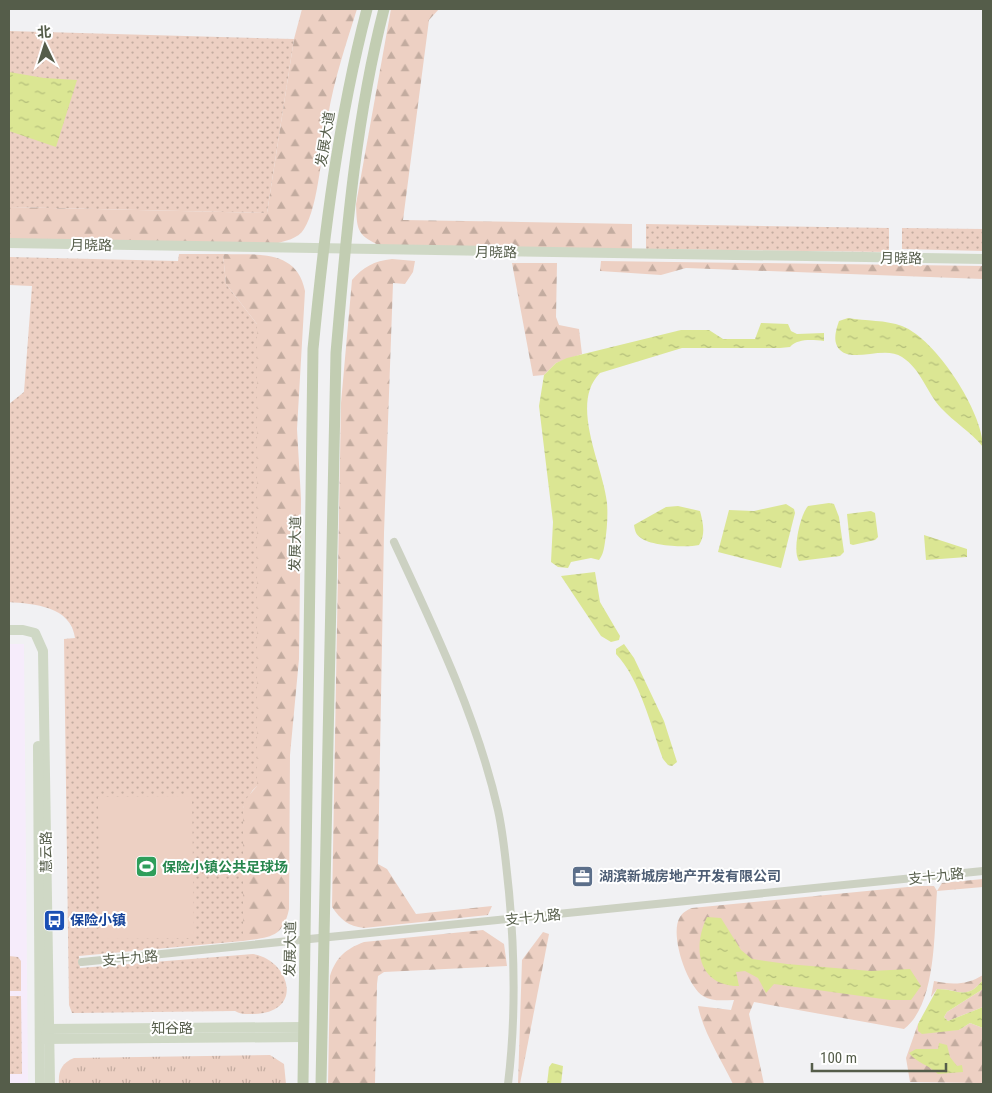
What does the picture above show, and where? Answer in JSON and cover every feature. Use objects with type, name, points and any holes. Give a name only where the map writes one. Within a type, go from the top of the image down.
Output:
[{"type":"main road","name":"发展大道","points":[[302,1084],[306,940],[312,358],[323,249],[353,62],[367,9]]},
{"type":"main road","points":[[321,1084],[332,460],[336,352],[345,249],[364,105],[384,9]]},
{"type":"street","name":"月晓路","points":[[9,243],[983,259]]},
{"type":"street","points":[[394,542],[448,664],[490,781],[504,847],[515,960],[514,1028],[508,1084]]},
{"type":"street","points":[[9,630],[24,633]]},
{"type":"street","points":[[9,636],[24,633]]},
{"type":"street","name":"慧云路","points":[[24,633],[31,640],[37,651],[45,1034],[50,1084]]},
{"type":"street","name":"支十九路","points":[[82,962],[983,871]]},
{"type":"street","name":"知谷路","points":[[45,1034],[304,1032]]},
{"type":"street","name":"慧云路","points":[[40,1084],[45,1034]]},
{"type":"shaded area","points":[[9,644],[24,644],[28,1084],[9,1084]]},
{"type":"green space","points":[[302,9],[357,9],[334,89],[317,191],[309,219],[304,229],[298,235],[274,244],[9,240],[9,207],[267,213],[294,39]]},
{"type":"green space","points":[[391,9],[439,9],[429,20],[403,220],[632,224],[632,249],[379,245],[366,238],[359,230],[356,204]]},
{"type":"green space","points":[[9,31],[294,39],[267,213],[9,207]]},
{"type":"green space","points":[[646,224],[889,228],[889,252],[646,249]]},
{"type":"green space","points":[[902,228],[983,229],[983,251],[902,249]]},
{"type":"green space","points":[[179,254],[223,254],[226,284],[257,324],[257,786],[252,791],[243,808],[243,941],[79,956],[80,968],[253,954],[266,958],[276,966],[283,975],[286,996],[281,1005],[270,1011],[254,1014],[242,1014],[235,1011],[72,1013],[69,1005],[64,639],[75,638],[72,627],[67,619],[59,613],[40,606],[9,602],[9,404],[24,392],[32,286],[9,285],[9,257],[178,261]]},
{"type":"green space","points":[[223,254],[262,255],[285,261],[301,277],[305,291],[297,429],[301,499],[299,659],[290,755],[289,909],[283,926],[279,931],[268,937],[243,941],[243,808],[246,799],[257,786],[257,324],[226,284]]},
{"type":"green space","points":[[392,259],[415,261],[413,272],[405,284],[393,283],[384,533],[378,864],[387,869],[416,914],[492,906],[488,915],[364,928],[345,922],[332,907],[341,403],[352,280],[369,265]]},
{"type":"green space","points":[[601,261],[983,266],[983,279],[686,268],[661,275],[600,271]]},
{"type":"green space","points":[[512,263],[557,263],[556,317],[559,325],[579,329],[582,354],[556,363],[544,375],[533,376]]},
{"type":"green space","name":"保险小镇公共足球场","points":[[192,796],[194,938],[100,939],[98,797]]},
{"type":"green space","points":[[983,879],[983,887],[937,891],[942,883]]},
{"type":"green space","points":[[918,886],[934,886],[937,891],[934,945],[928,985],[923,1002],[915,1017],[904,1029],[754,1002],[749,1014],[764,1084],[733,1084],[708,1036],[698,1006],[731,1010],[734,1000],[707,998],[691,982],[678,947],[677,925],[682,914],[692,908]]},
{"type":"green space","points":[[483,930],[504,944],[507,966],[384,972],[378,976],[377,984],[375,1084],[328,1084],[330,976],[335,964],[342,955],[364,942]]},
{"type":"green space","points":[[543,932],[549,934],[520,1084],[518,1084],[522,960]]},
{"type":"green space","points":[[9,956],[18,957],[21,961],[21,991],[9,991]]},
{"type":"green space","points":[[983,975],[983,980],[972,990],[962,992],[937,989],[931,997],[934,981],[959,983],[971,981]]},
{"type":"green space","points":[[983,989],[983,1007],[948,1021],[944,1017],[947,1012]]},
{"type":"green space","points":[[9,996],[21,996],[22,1074],[9,1074]]},
{"type":"green space","points":[[970,1023],[983,1028],[983,1083],[910,1082],[906,1058],[918,1024],[918,1031],[959,1030]]},
{"type":"green space","points":[[270,1055],[284,1064],[286,1084],[59,1084],[61,1068],[66,1062],[74,1058]]},
{"type":"water","points":[[9,72],[44,78],[77,80],[56,147],[9,131]]},
{"type":"water","points":[[848,318],[902,326],[915,333],[929,345],[943,361],[966,397],[981,432],[983,447],[941,408],[919,374],[902,357],[887,353],[853,355],[846,354],[840,350],[835,340],[837,328],[839,321]]},
{"type":"water","points":[[761,323],[788,324],[791,331],[797,334],[824,333],[824,341],[801,341],[790,347],[780,348],[682,348],[600,373],[591,386],[587,401],[590,435],[607,503],[605,545],[599,560],[591,558],[571,562],[568,568],[558,567],[551,562],[553,522],[539,406],[544,375],[556,363],[567,358],[681,330],[709,330],[723,339],[755,339]]},
{"type":"water","points":[[786,504],[794,509],[795,513],[781,568],[718,552],[729,510],[754,511]]},
{"type":"water","points":[[834,504],[839,517],[844,552],[840,556],[799,561],[796,549],[800,525],[805,511],[808,506]]},
{"type":"water","points":[[678,506],[700,511],[703,533],[699,545],[661,545],[639,537],[634,525],[666,507]]},
{"type":"water","points":[[871,511],[875,513],[878,537],[875,540],[850,544],[847,514]]},
{"type":"water","points":[[924,535],[967,549],[967,557],[926,560]]},
{"type":"water","points":[[595,572],[600,602],[620,636],[619,640],[611,642],[601,636],[561,576]]},
{"type":"water","points":[[624,644],[634,658],[664,721],[677,762],[672,766],[668,765],[663,759],[632,676],[616,654],[616,649]]},
{"type":"water","points":[[707,917],[721,918],[741,950],[752,959],[871,971],[910,969],[921,986],[911,1000],[890,1000],[774,984],[766,993],[758,978],[745,971],[736,972],[739,986],[725,984],[715,980],[702,963],[700,941]]},
{"type":"water","points":[[983,980],[983,989],[947,1012],[944,1017],[948,1021],[983,1007],[983,1028],[970,1023],[959,1030],[922,1034],[918,1031],[918,1024],[937,989],[967,992]]},
{"type":"water","points":[[939,1043],[947,1045],[950,1057],[957,1066],[962,1065],[963,1072],[938,1074],[909,1053],[916,1049],[938,1049]]},
{"type":"water","points":[[552,1063],[563,1066],[561,1084],[547,1084],[549,1067]]},
{"type":"place","name":"保险小镇公共足球场","points":[[146,867]]},
{"type":"place","name":"湖滨新城房地产开发有限公司","points":[[583,876]]},
{"type":"place","name":"保险小镇","points":[[54,920]]}]
